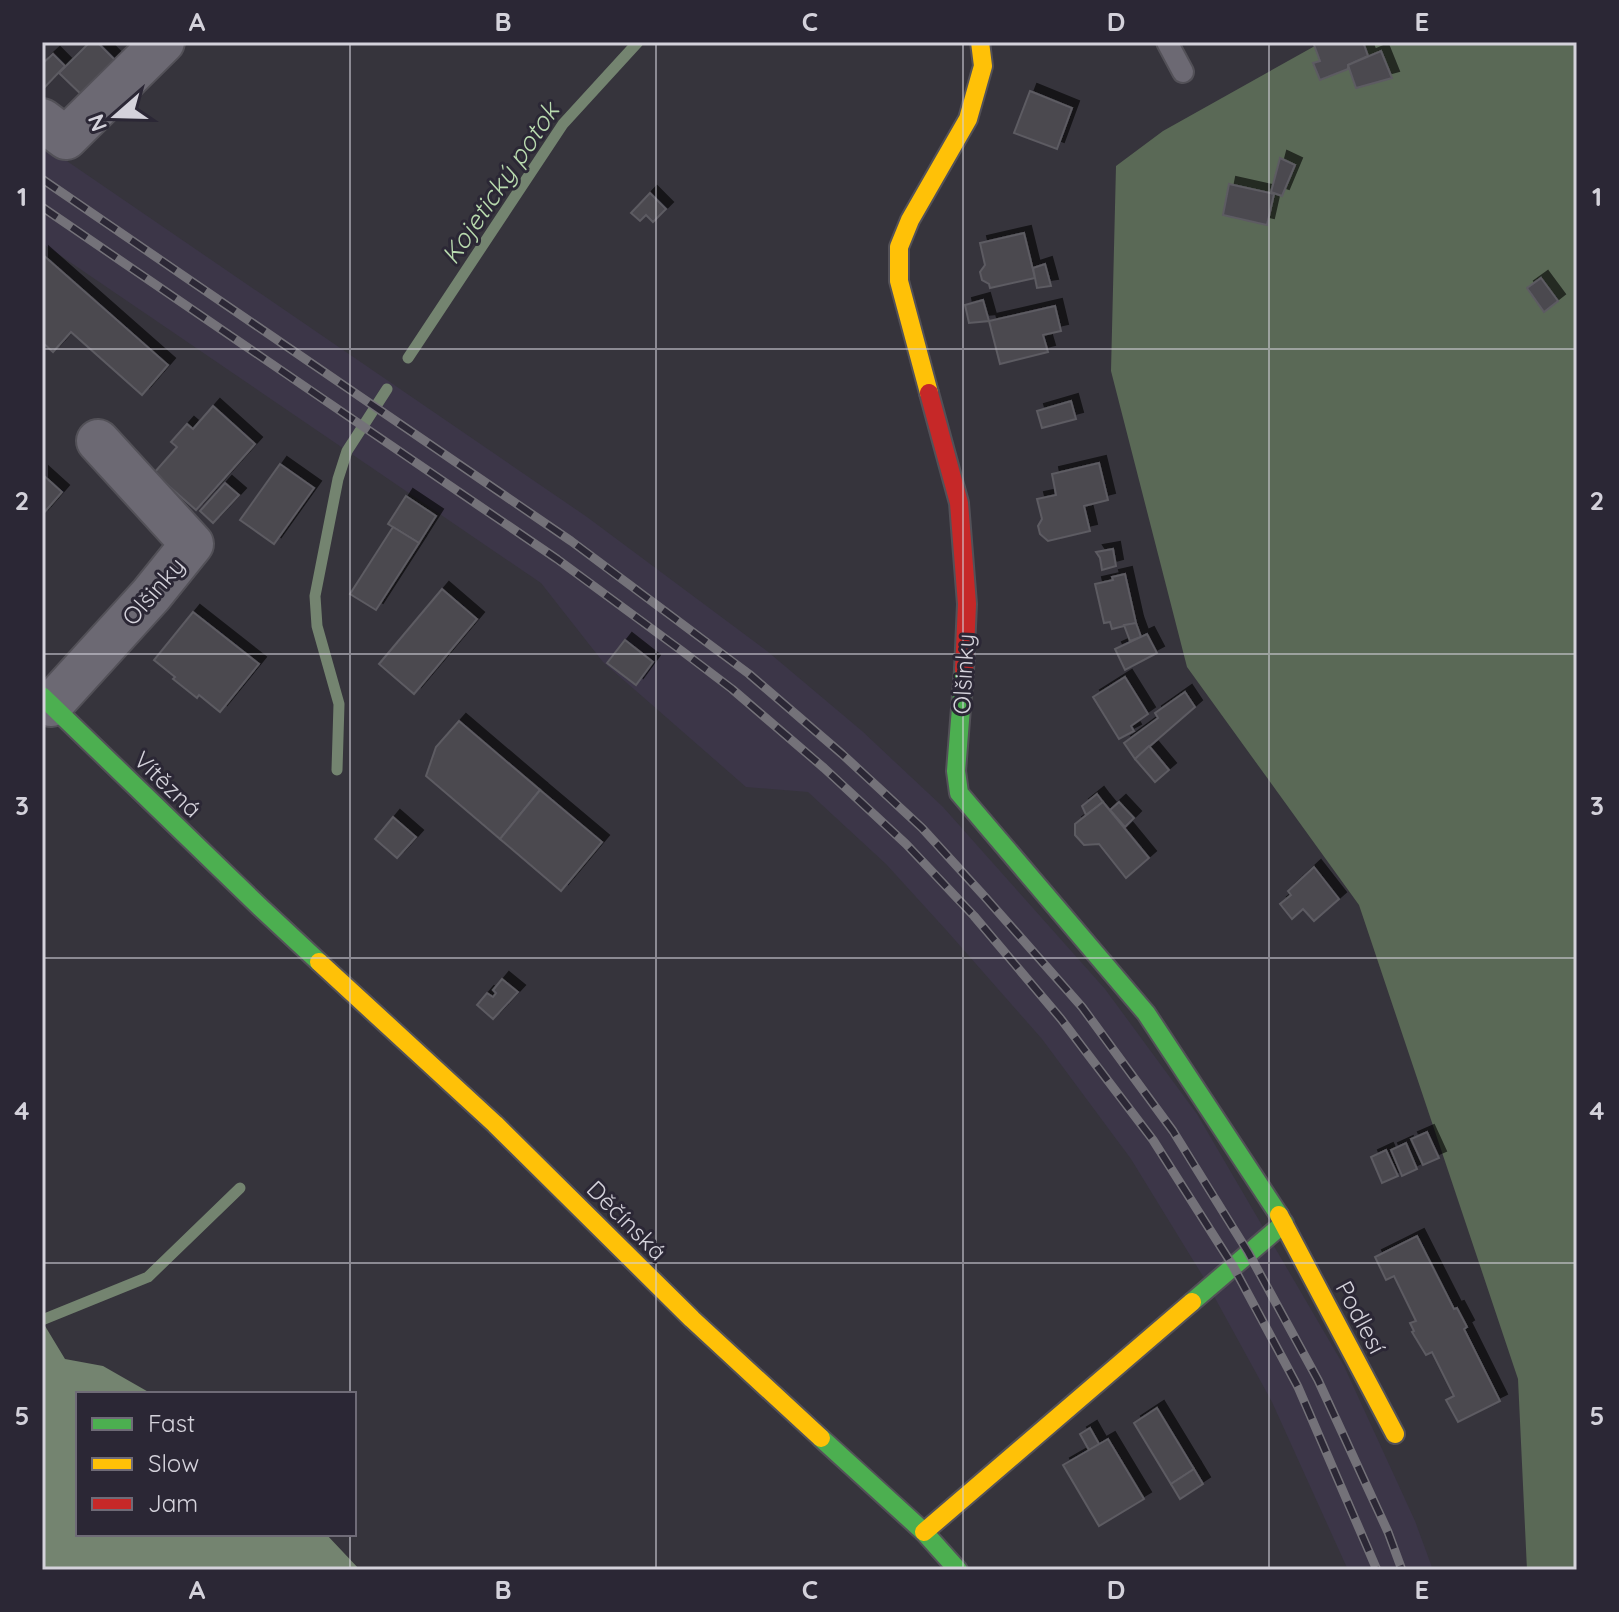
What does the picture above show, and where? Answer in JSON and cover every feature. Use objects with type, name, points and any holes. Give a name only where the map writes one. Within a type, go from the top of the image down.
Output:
[{"type":"street","points":[[42,120],[66,138],[163,42]]},
{"type":"street","name":"Olšinky","points":[[980,42],[983,66],[968,119],[910,220],[899,247],[899,281],[959,503],[967,604],[956,771],[959,793],[1146,1013],[1284,1223]]},
{"type":"street","name":"Olšinky","points":[[47,700],[151,595],[192,544],[98,441]]},
{"type":"street","name":"Vítězná","points":[[47,700],[260,907]]},
{"type":"street","name":"Děčínská","points":[[260,907],[495,1124],[692,1319],[924,1532],[958,1570]]},
{"type":"street","points":[[924,1532],[1284,1223]]},
{"type":"street","name":"Podlesí","points":[[1284,1223],[1395,1434]]},
{"type":"lane","points":[[1167,42],[1183,72]]},
{"type":"shaded area","points":[[1322,42],[1577,42],[1577,1570],[1527,1570],[1518,1379],[1359,905],[1187,667],[1111,371],[1116,166],[1163,131]]},
{"type":"shaded area","points":[[42,144],[587,517],[767,651],[862,731],[943,807],[1105,989],[1197,1114],[1344,1366],[1415,1521],[1433,1570],[1348,1570],[1272,1402],[1204,1278],[1131,1159],[1042,1039],[886,864],[808,792],[746,787],[603,662],[541,583],[42,243]]},
{"type":"shaded area","points":[[42,1321],[65,1359],[103,1366],[148,1392],[76,1392],[76,1536],[328,1536],[360,1570],[42,1570]]},
{"type":"building","points":[[90,42],[97,42],[121,66],[87,100],[59,73]]},
{"type":"building","points":[[1313,42],[1363,42],[1368,56],[1348,65],[1348,69],[1320,80],[1313,63],[1320,61]]},
{"type":"building","points":[[1381,51],[1392,78],[1356,88],[1348,65]]},
{"type":"building","points":[[53,54],[65,66],[42,90],[42,64]]},
{"type":"building","points":[[1030,91],[1072,108],[1057,149],[1014,133]]},
{"type":"building","points":[[1280,158],[1295,165],[1282,196],[1271,192]]},
{"type":"building","points":[[1229,184],[1274,194],[1267,225],[1223,215]]},
{"type":"building","points":[[650,193],[666,209],[653,222],[646,215],[640,221],[631,213]]},
{"type":"building","points":[[1024,233],[1035,278],[990,288],[982,280],[980,272],[985,265],[980,243]]},
{"type":"building","points":[[42,254],[168,365],[142,395],[71,332],[53,352],[42,342]]},
{"type":"building","points":[[1045,264],[1051,286],[1037,288],[1033,268]]},
{"type":"building","points":[[1541,278],[1558,301],[1544,312],[1527,288]]},
{"type":"building","points":[[983,300],[989,321],[969,323],[965,305]]},
{"type":"building","points":[[1055,306],[1061,331],[1043,335],[1048,352],[1000,364],[989,321]]},
{"type":"building","points":[[1071,401],[1076,419],[1042,428],[1037,411]]},
{"type":"building","points":[[213,406],[255,444],[196,510],[154,473],[177,447],[171,442],[187,424],[193,429]]},
{"type":"building","points":[[1099,463],[1108,500],[1084,506],[1090,531],[1048,541],[1040,534],[1038,526],[1042,519],[1037,499],[1056,495],[1052,474]]},
{"type":"building","points":[[280,464],[314,488],[274,544],[240,520]]},
{"type":"building","points":[[42,474],[62,492],[42,515]]},
{"type":"building","points":[[225,483],[239,495],[213,523],[200,511]]},
{"type":"building","points":[[406,496],[436,516],[419,543],[388,524]]},
{"type":"building","points":[[393,527],[419,543],[376,610],[350,594]]},
{"type":"building","points":[[1113,549],[1116,566],[1102,570],[1096,552]]},
{"type":"building","points":[[1125,574],[1136,623],[1112,629],[1110,622],[1104,623],[1095,584]]},
{"type":"building","points":[[442,589],[477,619],[414,694],[379,664]]},
{"type":"building","points":[[193,612],[259,664],[220,712],[199,695],[197,698],[154,660]]},
{"type":"building","points":[[1136,623],[1141,637],[1130,641],[1124,625]]},
{"type":"building","points":[[1147,634],[1157,653],[1125,670],[1115,649]]},
{"type":"building","points":[[625,640],[653,662],[636,685],[607,663]]},
{"type":"building","points":[[1125,677],[1148,714],[1131,726],[1134,731],[1119,739],[1093,697]]},
{"type":"building","points":[[1185,692],[1195,707],[1135,759],[1124,743],[1158,718],[1155,713]]},
{"type":"building","points":[[459,721],[540,790],[500,839],[426,776],[436,747]]},
{"type":"building","points":[[1149,746],[1169,770],[1155,782],[1135,759]]},
{"type":"building","points":[[540,790],[602,842],[561,891],[500,839]]},
{"type":"building","points":[[1097,794],[1103,802],[1086,815],[1082,806]]},
{"type":"building","points":[[1103,802],[1149,858],[1126,878],[1099,844],[1084,845],[1075,835],[1075,824]]},
{"type":"building","points":[[1119,802],[1134,818],[1125,827],[1110,810]]},
{"type":"building","points":[[393,817],[416,837],[397,858],[375,839]]},
{"type":"building","points":[[1314,867],[1339,899],[1314,921],[1303,909],[1292,919],[1280,904],[1291,895],[1288,891]]},
{"type":"building","points":[[502,979],[518,992],[493,1019],[477,1005],[487,993],[493,997],[496,993],[493,990]]},
{"type":"building","points":[[1427,1132],[1439,1158],[1423,1165],[1411,1139]]},
{"type":"building","points":[[1406,1143],[1417,1169],[1402,1176],[1391,1150]]},
{"type":"building","points":[[1386,1150],[1398,1176],[1382,1183],[1371,1157]]},
{"type":"building","points":[[1417,1236],[1454,1309],[1457,1308],[1467,1327],[1464,1329],[1500,1401],[1458,1422],[1446,1400],[1454,1396],[1432,1352],[1426,1355],[1412,1332],[1410,1323],[1416,1321],[1394,1276],[1386,1280],[1375,1257]]},
{"type":"building","points":[[1157,1408],[1194,1469],[1171,1484],[1134,1423]]},
{"type":"building","points":[[1090,1428],[1099,1444],[1089,1450],[1080,1434]]},
{"type":"building","points":[[1108,1439],[1144,1499],[1099,1526],[1063,1465]]},
{"type":"building","points":[[1194,1469],[1203,1484],[1180,1499],[1171,1484]]},
{"type":"waterway","name":"Kojetický potok","points":[[408,358],[563,124],[638,42]]},
{"type":"waterway","name":"Kojetický potok","points":[[337,770],[339,704],[317,626],[315,596],[338,479],[347,451],[387,389]]},
{"type":"waterway","name":"Kojetický potok","points":[[42,1320],[148,1277],[240,1188]]},
{"type":"railway","points":[[42,179],[571,541],[749,674],[922,828],[1082,1007],[1173,1131],[1248,1252],[1318,1380],[1388,1532],[1402,1570]]},
{"type":"railway","points":[[42,207],[557,559],[682,651],[732,689],[824,768],[906,844],[974,916],[1061,1019],[1153,1140],[1233,1266],[1298,1387],[1377,1570]]},
{"type":"traffic: fast","points":[[964,670],[956,771],[959,793],[1146,1013],[1279,1215]]},
{"type":"traffic: fast","points":[[42,696],[319,962]]},
{"type":"traffic: fast","points":[[1192,1302],[1284,1223]]},
{"type":"traffic: fast","points":[[821,1438],[924,1532],[958,1570]]},
{"type":"traffic: slow","points":[[929,393],[899,281],[899,247],[910,220],[968,119],[983,66],[980,42]]},
{"type":"traffic: slow","points":[[319,962],[495,1124],[692,1319],[821,1438]]},
{"type":"traffic: slow","points":[[1279,1215],[1395,1434]]},
{"type":"traffic: slow","points":[[924,1532],[1192,1302]]},
{"type":"traffic: jam","points":[[929,393],[959,503],[967,604],[964,670]]}]
